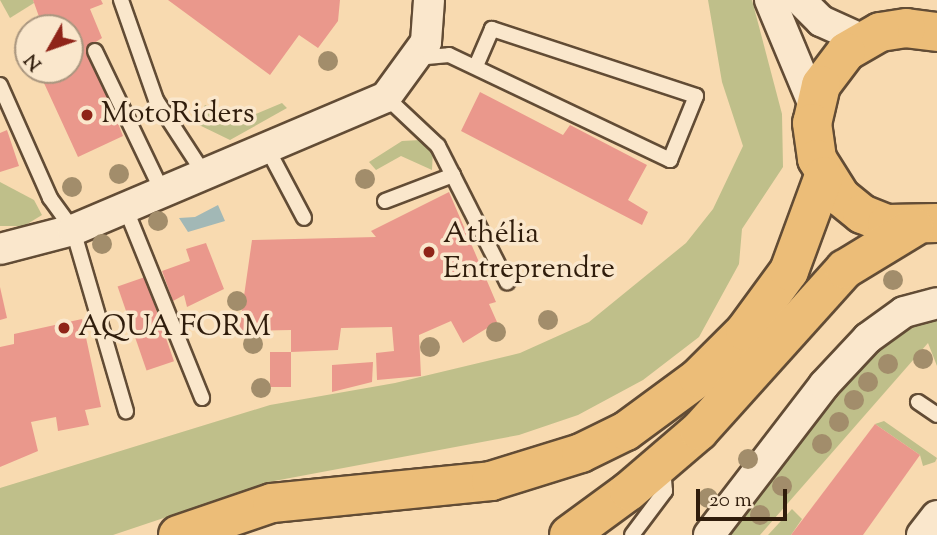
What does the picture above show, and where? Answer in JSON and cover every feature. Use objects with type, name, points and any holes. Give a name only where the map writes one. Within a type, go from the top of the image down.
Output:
[{"type":"main road","points":[[924,20],[863,40],[832,67],[814,104],[813,141],[824,176],[862,214],[887,224],[925,225]]},
{"type":"main road","points":[[178,535],[272,503],[491,481],[581,453],[626,431],[698,378],[745,331],[789,271],[811,221],[824,176]]},
{"type":"main road","points":[[569,535],[699,431],[832,281],[925,225]]},
{"type":"street","points":[[0,249],[73,230],[203,172],[386,97],[426,42],[429,0]]},
{"type":"street","points":[[770,0],[814,104]]},
{"type":"street","points":[[800,0],[821,21],[863,40]]},
{"type":"street","points":[[709,535],[824,385],[868,338],[904,313],[937,303]]},
{"type":"street","points":[[922,535],[937,516]]},
{"type":"lane","points":[[121,0],[156,100],[203,172]]},
{"type":"lane","points":[[415,58],[449,55],[670,160],[696,96],[492,29],[476,66]]},
{"type":"lane","points":[[95,51],[162,191]]},
{"type":"lane","points":[[0,85],[50,198],[73,230],[126,411]]},
{"type":"lane","points":[[386,97],[438,146],[507,282]]},
{"type":"lane","points":[[267,148],[303,218]]},
{"type":"lane","points":[[385,201],[453,175]]},
{"type":"lane","points":[[125,207],[202,398]]},
{"type":"lane","points":[[918,402],[937,415]]},
{"type":"lane","points":[[632,535],[666,491],[662,463]]},
{"type":"green space","points":[[0,0],[33,0],[34,3],[10,18]]},
{"type":"green space","points":[[708,0],[752,0],[782,114],[783,167],[742,229],[739,264],[699,337],[643,380],[578,415],[519,435],[274,481],[113,535],[0,535],[0,488],[270,405],[395,383],[520,353],[589,322],[686,243],[713,209],[743,146],[722,82]]},
{"type":"green space","points":[[282,103],[287,108],[230,140],[195,123],[205,105],[237,122]]},
{"type":"green space","points":[[421,140],[433,149],[432,170],[401,156],[376,170],[369,162],[402,141]]},
{"type":"green space","points":[[0,182],[34,200],[42,215],[24,226],[0,226]]},
{"type":"green space","points":[[937,310],[937,366],[928,343],[760,535],[722,535],[871,357]]},
{"type":"green space","points":[[884,421],[937,458],[935,462],[923,466],[920,455],[875,424]]},
{"type":"green space","points":[[792,509],[802,519],[791,535],[768,535]]},
{"type":"water","points":[[218,205],[225,221],[188,232],[179,218],[195,217]]},
{"type":"building","name":"MotoRiders","points":[[33,0],[101,0],[103,4],[90,9],[102,38],[88,47],[123,136],[78,157],[44,84],[84,84],[84,14],[38,14]]},
{"type":"building","points":[[168,0],[340,0],[338,21],[318,48],[299,35],[270,75]]},
{"type":"building","points":[[480,92],[563,135],[570,125],[647,165],[628,200],[648,212],[642,225],[461,131]]},
{"type":"building","points":[[7,130],[19,166],[0,172],[0,133]]},
{"type":"building","points":[[449,192],[496,302],[489,304],[497,322],[463,343],[451,321],[419,335],[421,376],[377,380],[376,353],[394,351],[392,327],[341,328],[338,350],[291,352],[291,330],[239,331],[252,240],[376,237],[371,231]]},
{"type":"building","points":[[206,243],[224,289],[187,307],[184,295],[173,301],[162,271],[190,261],[186,249]]},
{"type":"building","points":[[145,277],[174,361],[147,371],[118,286]]},
{"type":"building","points":[[0,287],[7,318],[0,320]]},
{"type":"building","points":[[82,319],[101,407],[85,410],[89,425],[58,431],[56,417],[31,422],[38,451],[0,467],[0,347],[14,344],[14,334]]},
{"type":"building","points":[[270,352],[291,352],[291,387],[270,387]]},
{"type":"building","points":[[373,362],[372,382],[332,392],[332,365]]},
{"type":"building","points":[[875,424],[920,455],[863,535],[791,535]]},
{"type":"place","name":"MotoRiders","points":[[87,115]]},
{"type":"place","name":"Athélia Entreprendre","points":[[429,252]]},
{"type":"place","name":"AQUA FORM","points":[[64,328]]}]
